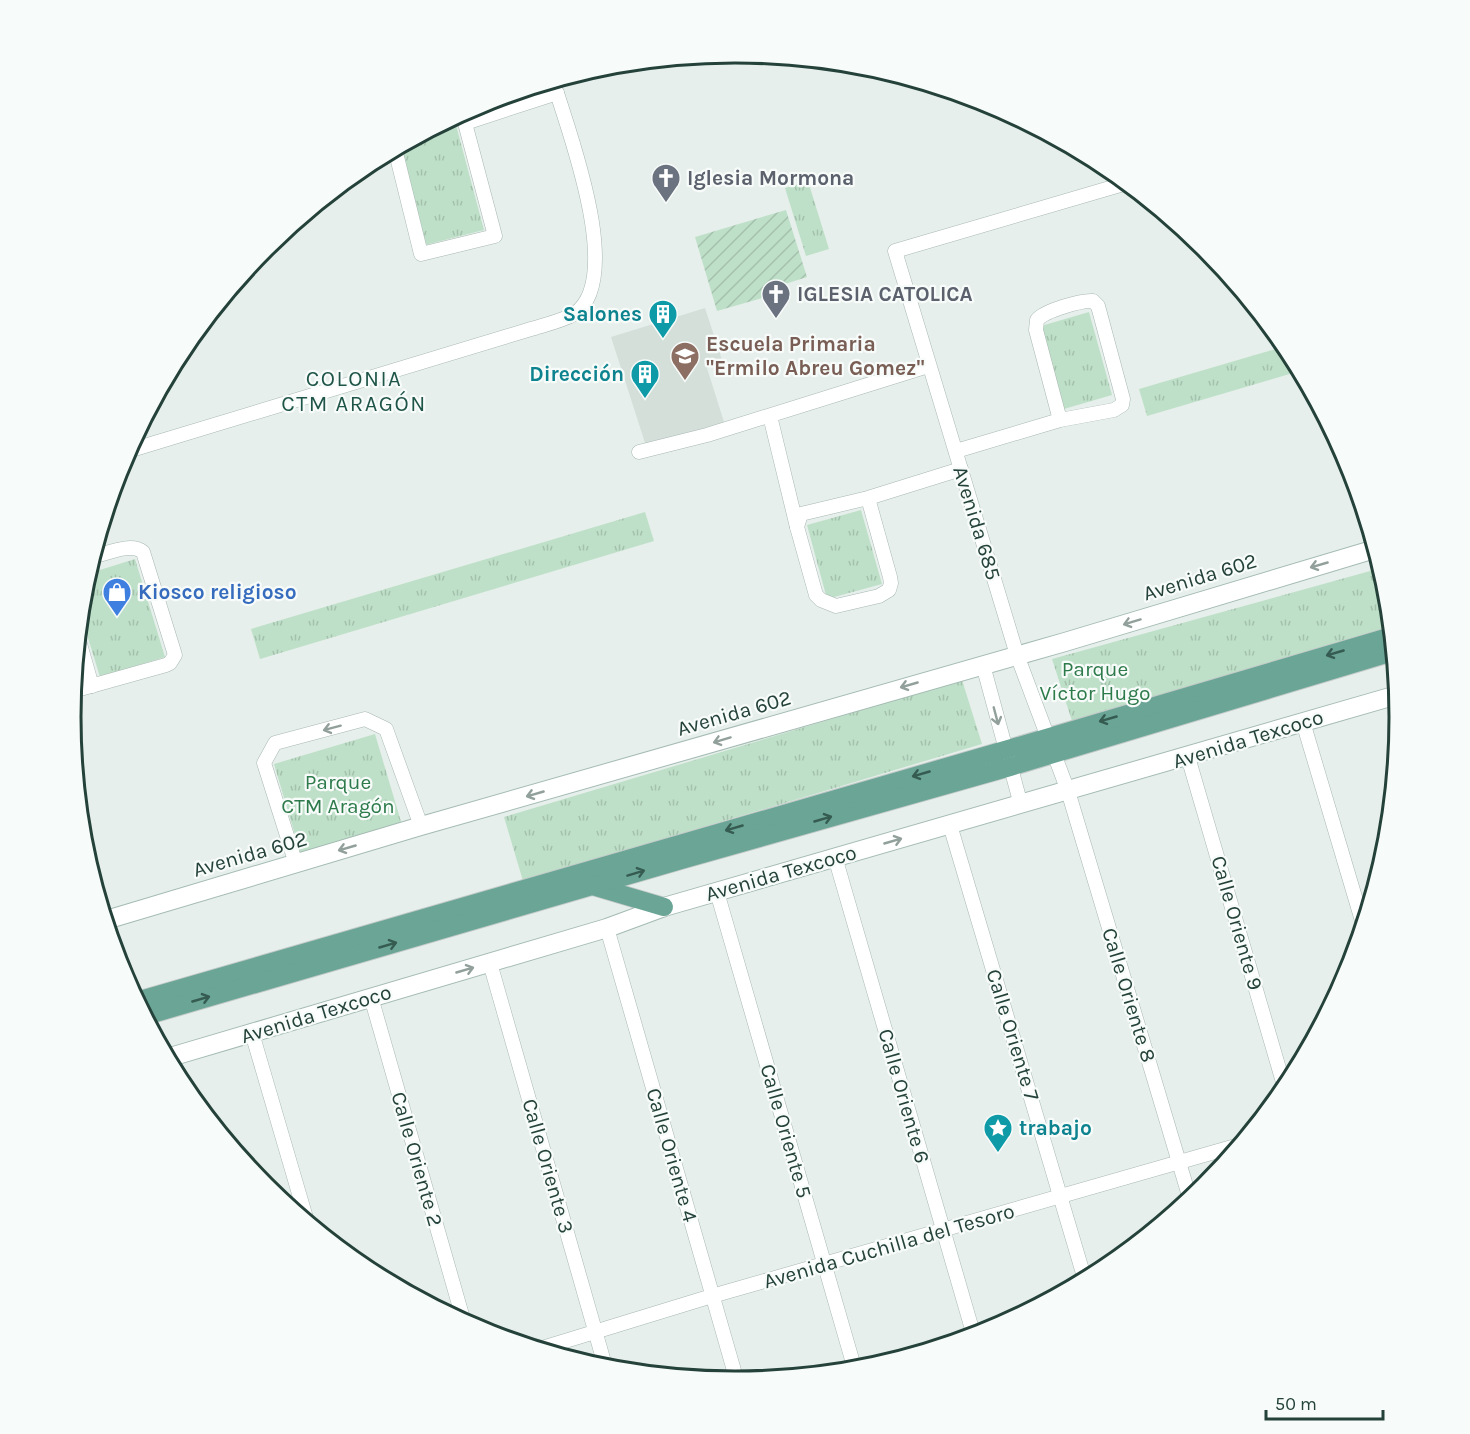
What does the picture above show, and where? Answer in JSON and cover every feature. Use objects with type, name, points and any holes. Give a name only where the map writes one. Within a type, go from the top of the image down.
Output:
[{"type":"main road","name":"Avenida 602","points":[[113,918],[1368,551]]},
{"type":"main road","points":[[152,1014],[593,886],[1050,746],[1384,639]]},
{"type":"main road","points":[[1050,746],[1386,654]]},
{"type":"main road","name":"Avenida Texcoco","points":[[176,1055],[607,928],[664,907],[1389,697]]},
{"type":"main road","points":[[145,999],[1008,759]]},
{"type":"main road","points":[[593,886],[664,907]]},
{"type":"street","points":[[139,448],[574,314],[590,293],[595,270],[592,219],[589,199],[553,89]]},
{"type":"street","points":[[397,158],[420,254],[495,236],[460,124]]},
{"type":"street","name":"Avenida 685","points":[[1068,791],[1017,655],[895,251],[1116,186]]},
{"type":"street","points":[[956,451],[1060,420],[1114,410],[1122,405],[1123,399],[1098,306],[1093,301],[1085,301],[1040,316],[1036,325],[1060,420]]},
{"type":"street","points":[[639,452],[707,435],[928,366]]},
{"type":"street","points":[[770,416],[816,595],[821,600],[836,606],[885,594],[890,590],[891,583],[868,498]]},
{"type":"street","points":[[797,527],[804,512],[868,498],[961,469]]},
{"type":"street","points":[[82,689],[166,665],[175,655],[143,552],[130,547],[102,554]]},
{"type":"street","points":[[84,658],[92,686]]},
{"type":"street","points":[[983,665],[1021,805]]},
{"type":"street","points":[[296,864],[264,763],[276,743],[365,719],[386,729],[421,826]]},
{"type":"street","points":[[1303,722],[1359,911]]},
{"type":"street","name":"Calle Oriente 9","points":[[1188,757],[1281,1076]]},
{"type":"street","name":"Calle Oriente 8","points":[[1068,791],[1187,1189]]},
{"type":"street","name":"Calle Oriente 7","points":[[950,825],[1081,1271]]},
{"type":"street","name":"Calle Oriente 6","points":[[835,857],[971,1326]]},
{"type":"street","name":"Calle Oriente 5","points":[[717,892],[852,1360]]},
{"type":"street","name":"Calle Oriente 4","points":[[607,928],[734,1371]]},
{"type":"street","name":"Calle Oriente 3","points":[[490,963],[602,1357]]},
{"type":"street","name":"Calle Oriente 2","points":[[371,997],[461,1310]]},
{"type":"street","points":[[252,1033],[303,1208]]},
{"type":"street","name":"Avenida Cuchilla del Tesoro","points":[[552,1344],[1227,1148]]},
{"type":"shaded area","points":[[705,308],[723,363],[707,368],[724,422],[646,446],[611,337]]},
{"type":"green space","points":[[456,126],[484,230],[425,245],[400,156]]},
{"type":"green space","points":[[808,181],[829,249],[806,256],[785,188]]},
{"type":"green space","points":[[786,210],[807,277],[785,284],[787,291],[717,311],[695,237]]},
{"type":"green space","points":[[1089,312],[1112,395],[1064,409],[1041,326]]},
{"type":"green space","points":[[1275,349],[1291,374],[1147,416],[1139,389]]},
{"type":"green space","points":[[861,510],[882,584],[827,599],[807,525]]},
{"type":"green space","points":[[645,512],[654,541],[260,659],[251,629]]},
{"type":"green space","points":[[135,559],[165,657],[100,677],[87,634],[98,571]]},
{"type":"green space","name":"Parque Víctor Hugo","points":[[1372,571],[1383,631],[1072,721],[1052,659]]},
{"type":"green space","points":[[962,680],[982,744],[523,881],[504,817]]},
{"type":"green space","name":"Parque CTM Aragón","points":[[375,734],[402,825],[301,855],[274,764]]},
{"type":"place","name":"Iglesia Mormona","points":[[666,204]]},
{"type":"place","name":"IGLESIA CATOLICA","points":[[776,320]]},
{"type":"place","name":"Salones","points":[[663,340]]},
{"type":"place","name":"Escuela Primaria \"Ermilo Abreu Gomez\"","points":[[685,382]]},
{"type":"place","name":"Dirección","points":[[645,400]]},
{"type":"place","name":"Kiosco religioso","points":[[117,618]]},
{"type":"place","name":"trabajo","points":[[998,1154]]},
{"type":"district","name":"COLONIA CTM ARAGÓN","points":[[354,392]]}]
